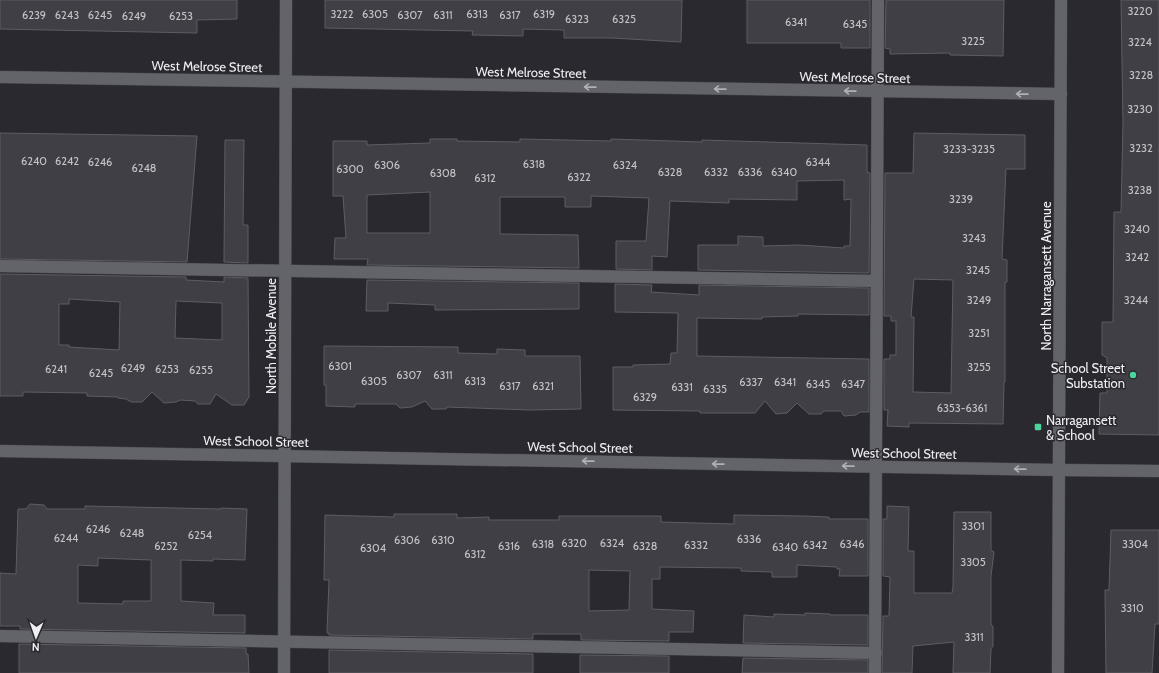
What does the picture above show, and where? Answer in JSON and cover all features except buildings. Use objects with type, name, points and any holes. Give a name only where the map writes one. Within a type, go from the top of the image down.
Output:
[{"type":"street","name":"North Mobile Avenue","points":[[284,673],[286,0]]},
{"type":"street","points":[[876,673],[878,0]]},
{"type":"street","name":"North Narragansett Avenue","points":[[1058,673],[1061,0]]},
{"type":"street","name":"West Melrose Street","points":[[0,77],[1061,94]]},
{"type":"street","points":[[0,266],[877,282]]},
{"type":"street","name":"West School Street","points":[[0,451],[1159,471]]},
{"type":"street","points":[[0,636],[876,653]]},
{"type":"place","name":"School Street Substation","points":[[1133,375]]},
{"type":"place","name":"Narragansett & School","points":[[1038,427]]}]
